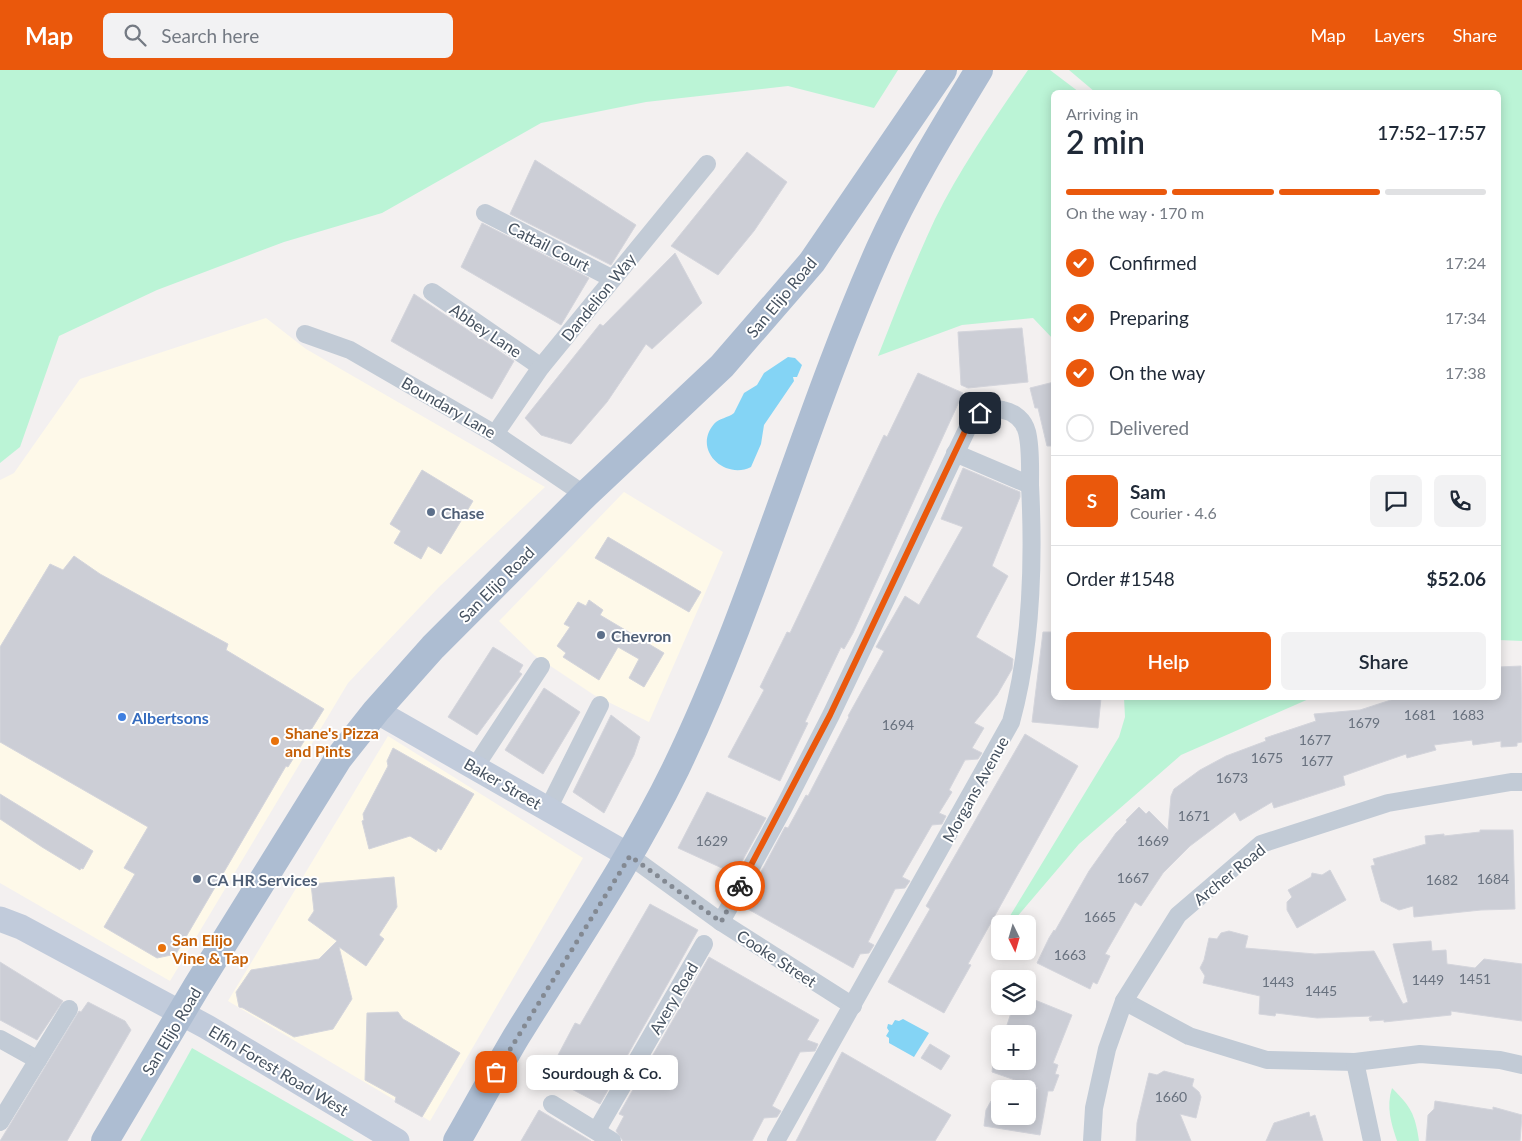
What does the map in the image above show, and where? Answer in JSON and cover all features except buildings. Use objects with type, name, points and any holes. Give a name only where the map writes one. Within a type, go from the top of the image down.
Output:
[{"type":"main road","name":"San Elijo Road","points":[[105,1141],[338,760],[376,711],[433,648],[585,495],[722,366],[812,262],[943,70]]},
{"type":"main road","points":[[457,1141],[516,1037],[630,856],[676,768],[729,647],[817,407],[879,251],[900,204],[979,70]]},
{"type":"main road","name":"Baker Street","points":[[376,711],[630,856]]},
{"type":"main road","name":"Elfin Forest Road West","points":[[0,919],[22,927],[182,1013],[397,1141]]},
{"type":"street","name":"Dandelion Way","points":[[495,434],[541,367],[707,164]]},
{"type":"street","name":"Cattail Court","points":[[485,213],[613,279]]},
{"type":"street","name":"Abbey Lane","points":[[432,292],[541,367]]},
{"type":"street","name":"Boundary Lane","points":[[305,334],[350,350],[495,434],[585,495]]},
{"type":"street","name":"Morgans Avenue","points":[[776,1141],[1011,722],[1025,659],[1030,600],[1032,518],[1027,431],[1014,414],[1001,409],[987,410],[974,417],[955,453]]},
{"type":"street","points":[[721,922],[783,809],[830,715],[955,453],[1030,485]]},
{"type":"street","points":[[474,767],[541,666]]},
{"type":"street","points":[[548,809],[600,705]]},
{"type":"street","name":"Archer Road","points":[[1092,1141],[1094,1108],[1107,1049],[1124,1001],[1178,915],[1261,844],[1388,803],[1511,782],[1522,782]]},
{"type":"street","name":"Cooke Street","points":[[630,856],[721,922],[853,1006]]},
{"type":"street","name":"Avery Road","points":[[597,1130],[704,944]]},
{"type":"street","points":[[1124,1001],[1189,1036],[1267,1060],[1354,1062],[1420,1054],[1500,1060],[1522,1065]]},
{"type":"street","points":[[0,1122],[69,1009]]},
{"type":"street","points":[[0,1039],[38,1060]]},
{"type":"street","points":[[1354,1062],[1372,1141]]},
{"type":"street","points":[[552,1104],[612,1141]]},
{"type":"shaded area","points":[[266,318],[306,349],[545,487],[439,587],[348,683],[170,981],[0,883],[0,480],[14,473],[80,379]]},
{"type":"shaded area","points":[[624,492],[723,552],[649,722],[594,695],[534,655],[499,621]]},
{"type":"shaded area","points":[[388,736],[583,858],[430,1121],[228,1001]]},
{"type":"green space","points":[[0,70],[898,70],[874,108],[788,86],[646,102],[541,123],[382,213],[284,242],[157,290],[59,336],[20,447],[0,463]]},
{"type":"green space","points":[[1028,70],[1050,70],[1076,90],[1051,90],[1051,337],[1033,318],[962,325],[878,356],[898,304],[935,219],[979,143]]},
{"type":"green space","points":[[1069,70],[1522,70],[1522,641],[1501,640],[1501,90],[1093,90]]},
{"type":"green space","points":[[1124,700],[1306,700],[1181,755],[1079,844],[1019,915],[1010,915],[1119,737],[1125,717]]},
{"type":"green space","points":[[192,1048],[354,1141],[140,1141]]},
{"type":"green space","points":[[1392,1088],[1404,1100],[1414,1117],[1419,1141],[1397,1141],[1389,1108]]},
{"type":"water","points":[[788,357],[795,358],[802,365],[797,377],[793,377],[794,381],[764,425],[761,444],[751,467],[741,470],[722,466],[714,460],[707,444],[708,434],[714,424],[718,420],[734,413],[744,393],[757,385],[764,373]]},
{"type":"water","points":[[903,1019],[929,1033],[914,1057],[889,1043],[889,1038],[886,1036],[889,1031],[887,1028],[888,1024],[892,1025],[895,1020]]},
{"type":"way so far","points":[[496,1072],[630,856],[721,922],[740,886]]},
{"type":"place","name":"Chase","points":[[431,512]]},
{"type":"place","name":"Chevron","points":[[601,635]]},
{"type":"place","name":"Albertsons","points":[[122,717]]},
{"type":"place","name":"Shane's Pizza and Pints","points":[[275,741]]},
{"type":"place","name":"CA HR Services","points":[[197,879]]},
{"type":"place","name":"San Elijo Vine & Tap","points":[[162,948]]},
{"type":"place","name":"Sourdough & Co.","points":[[496,1072]]},
{"type":"route","points":[[740,886],[783,809],[830,715],[966,429],[974,417],[980,413]]}]
